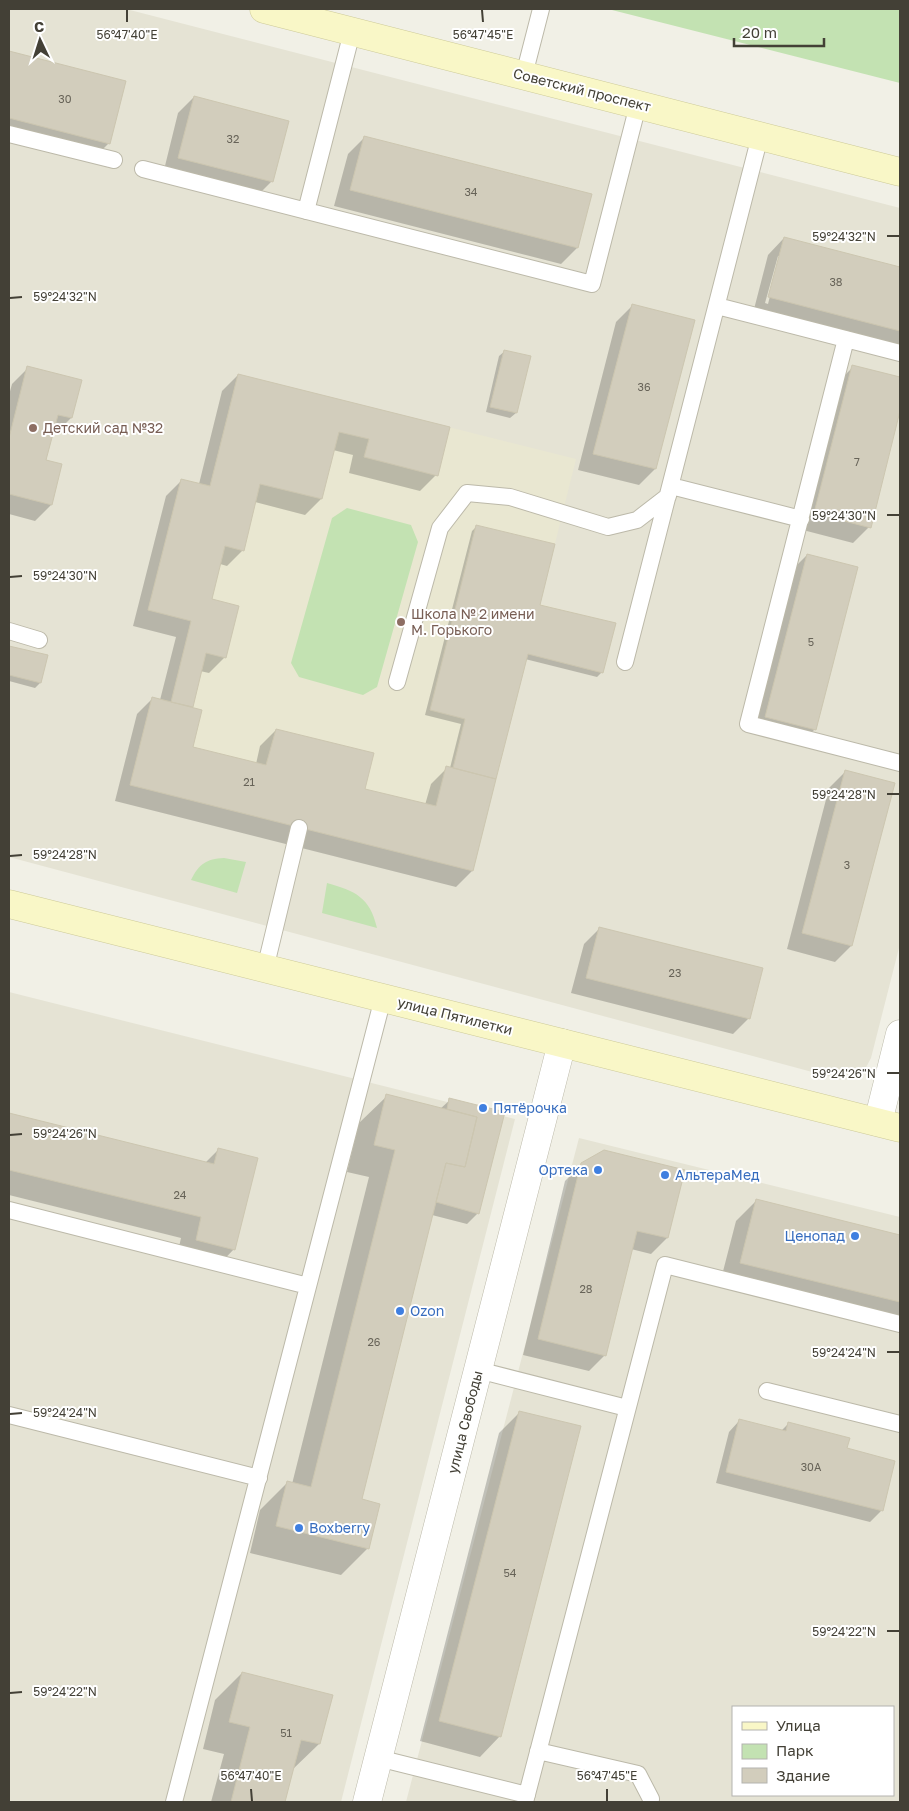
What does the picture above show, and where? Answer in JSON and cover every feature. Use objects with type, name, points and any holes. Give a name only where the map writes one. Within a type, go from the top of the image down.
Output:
[{"type":"main road","name":"Советский проспект","points":[[264,9],[900,172]]},
{"type":"main road","name":"улица Пятилетки","points":[[9,904],[889,1125]]},
{"type":"street","points":[[889,1125],[900,1034]]},
{"type":"street","name":"улица Свободы","points":[[367,1802],[562,1042]]},
{"type":"lane","points":[[524,76],[541,9]]},
{"type":"lane","points":[[306,211],[352,32]]},
{"type":"lane","points":[[143,169],[592,284],[638,105]]},
{"type":"lane","points":[[9,134],[114,160]]},
{"type":"lane","points":[[625,662],[760,136]]},
{"type":"lane","points":[[717,306],[900,353]]},
{"type":"lane","points":[[846,339],[748,724],[900,763]]},
{"type":"lane","points":[[670,491],[801,519]]},
{"type":"lane","points":[[397,682],[440,528],[467,493],[510,497],[608,527],[637,520],[670,491]]},
{"type":"lane","points":[[9,631],[39,640]]},
{"type":"lane","points":[[265,969],[299,828]]},
{"type":"lane","points":[[174,1802],[384,998]]},
{"type":"lane","points":[[9,1210],[308,1286]]},
{"type":"lane","points":[[378,1758],[526,1799],[664,1265],[900,1324]]},
{"type":"lane","points":[[478,1370],[628,1408]]},
{"type":"lane","points":[[766,1391],[900,1424]]},
{"type":"lane","points":[[9,1415],[259,1478]]},
{"type":"lane","points":[[538,1751],[638,1774],[656,1801]]},
{"type":"shaded area","points":[[9,9],[126,9],[900,208],[900,944],[871,1058],[863,1073],[855,1078],[842,1080],[9,857]]},
{"type":"shaded area","name":"Школа № 2 имени М. Горького","points":[[238,374],[576,459],[540,604],[616,623],[603,673],[528,654],[473,871],[130,785],[152,697],[171,701],[191,621],[148,610],[181,479],[210,485]]},
{"type":"shaded area","points":[[9,992],[515,1119],[341,1802],[9,1802]]},
{"type":"shaded area","points":[[579,1138],[900,1217],[900,1802],[406,1802]]},
{"type":"green space","points":[[608,9],[900,9],[900,83]]},
{"type":"green space","points":[[347,508],[411,525],[418,542],[377,687],[363,695],[299,677],[291,663],[332,518]]},
{"type":"green space","points":[[224,858],[246,862],[237,893],[191,880],[204,863]]},
{"type":"green space","points":[[327,883],[346,889],[360,897],[370,909],[377,928],[322,913]]},
{"type":"building","points":[[9,51],[126,81],[110,144],[9,118]]},
{"type":"building","points":[[194,96],[289,121],[273,182],[178,158]]},
{"type":"building","points":[[364,136],[592,194],[578,248],[350,190]]},
{"type":"building","points":[[784,237],[900,267],[900,331],[768,297]]},
{"type":"building","points":[[632,304],[695,320],[656,469],[593,454]]},
{"type":"building","points":[[504,350],[531,356],[517,413],[490,407]]},
{"type":"building","points":[[852,365],[900,377],[900,411],[871,528],[814,513]]},
{"type":"building","name":"Детский сад №32","points":[[27,366],[82,380],[72,418],[58,415],[46,460],[62,464],[52,505],[9,494],[9,438]]},
{"type":"building","points":[[238,374],[450,427],[438,476],[364,457],[369,439],[339,432],[322,499],[260,484],[244,551],[225,546],[212,599],[239,606],[226,658],[206,653],[193,707],[171,702],[191,621],[148,610],[181,479],[210,486]]},
{"type":"building","points":[[476,525],[555,544],[540,605],[616,623],[603,673],[528,654],[496,779],[453,768],[465,719],[430,710]]},
{"type":"building","points":[[807,554],[858,567],[816,730],[765,717]]},
{"type":"building","points":[[9,646],[48,655],[41,683],[9,675]]},
{"type":"building","points":[[152,697],[202,710],[193,747],[266,765],[276,729],[374,753],[365,789],[436,806],[446,766],[496,779],[473,871],[130,785]]},
{"type":"building","points":[[845,770],[895,783],[852,946],[802,933]]},
{"type":"building","points":[[599,927],[763,968],[750,1019],[586,978]]},
{"type":"building","points":[[386,1094],[477,1117],[465,1167],[446,1163],[436,1202],[362,1499],[380,1504],[369,1549],[276,1526],[287,1481],[311,1487],[395,1150],[374,1145]]},
{"type":"building","points":[[449,1098],[505,1112],[479,1214],[436,1202],[446,1163],[465,1167],[477,1117],[447,1109]]},
{"type":"building","points":[[9,1113],[214,1164],[218,1148],[258,1158],[235,1250],[196,1240],[201,1217],[9,1170]]},
{"type":"building","points":[[604,1150],[685,1170],[668,1238],[637,1231],[606,1356],[538,1339],[581,1163]]},
{"type":"building","points":[[756,1199],[900,1235],[900,1302],[740,1263]]},
{"type":"building","points":[[519,1411],[581,1426],[501,1737],[439,1721]]},
{"type":"building","points":[[739,1419],[786,1431],[788,1422],[850,1438],[847,1448],[895,1461],[883,1511],[726,1472]]},
{"type":"building","points":[[242,1672],[333,1695],[320,1744],[301,1740],[285,1802],[231,1802],[250,1727],[229,1722]]},
{"type":"place","name":"Детский сад №32","points":[[33,428]]},
{"type":"place","name":"Школа № 2 имени М. Горького","points":[[401,622]]},
{"type":"place","name":"Пятёрочка","points":[[483,1108]]},
{"type":"place","name":"Ортека","points":[[598,1170]]},
{"type":"place","name":"АльтераМед","points":[[665,1175]]},
{"type":"place","name":"Ценопад","points":[[855,1236]]},
{"type":"place","name":"Ozon","points":[[400,1311]]},
{"type":"place","name":"Boxberry","points":[[299,1528]]}]
